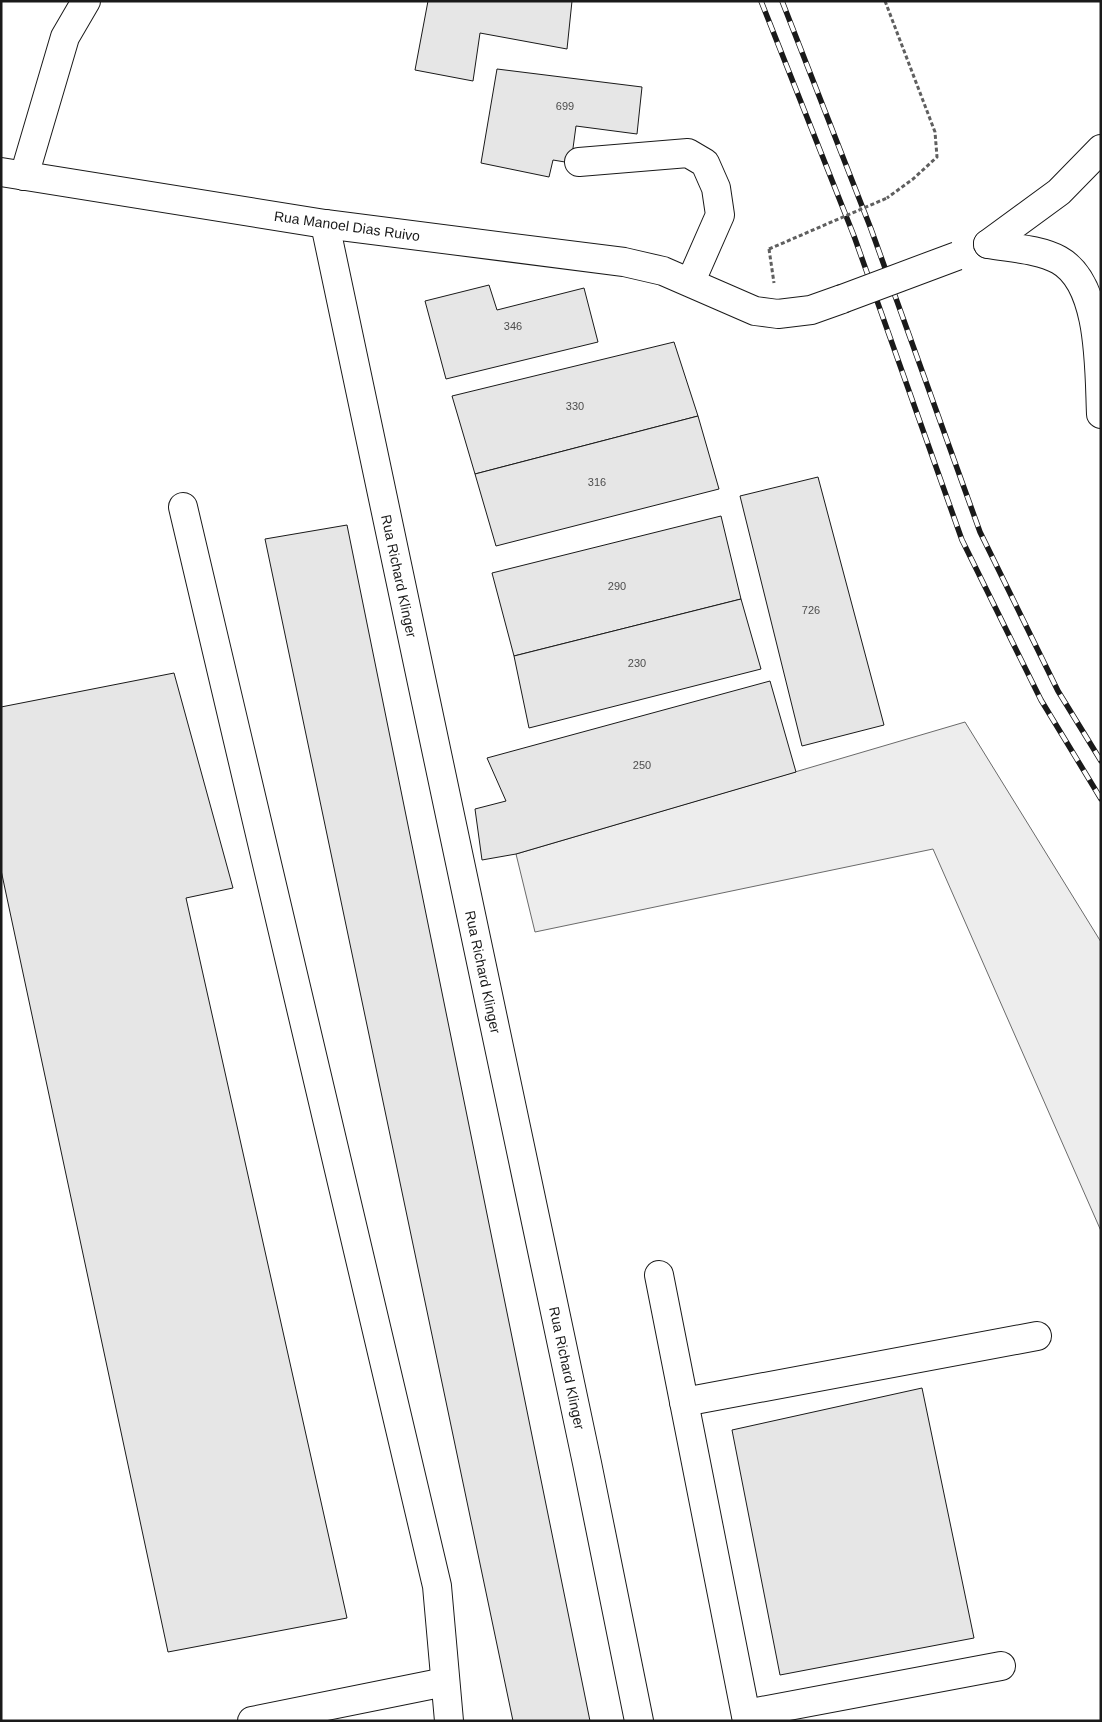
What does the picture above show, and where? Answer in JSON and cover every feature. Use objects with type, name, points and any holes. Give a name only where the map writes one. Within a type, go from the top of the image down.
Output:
[{"type":"street","points":[[13,174],[65,37],[86,1]]},
{"type":"street","name":"Rua Manoel Dias Ruivo","points":[[13,174],[325,224],[624,262],[663,271],[691,281],[755,311],[778,314],[811,310],[988,244],[1059,192],[1101,149]]},
{"type":"street","points":[[579,162],[688,153],[705,162],[716,188],[720,216],[691,281]]},
{"type":"street","name":"Rua Richard Klinger","points":[[325,224],[588,1463],[639,1721]]},
{"type":"street","points":[[988,244],[1059,260],[1072,270],[1086,290],[1096,327],[1101,414]]},
{"type":"street","points":[[183,507],[437,1586],[449,1721]]},
{"type":"street","points":[[659,1275],[746,1717],[1001,1666]]},
{"type":"street","points":[[684,1402],[1037,1336]]},
{"type":"street","points":[[252,1721],[445,1682]]},
{"type":"path","points":[[769,249],[887,198],[913,179],[937,156],[935,132],[885,1]]},
{"type":"shaded area","points":[[965,722],[1101,942],[1101,1231],[933,849],[535,932],[516,854]]},
{"type":"building","points":[[428,1],[572,1],[567,49],[480,33],[473,81],[415,70]]},
{"type":"building","points":[[497,69],[642,87],[637,134],[576,126],[571,163],[553,160],[549,177],[481,163]]},
{"type":"building","points":[[489,285],[497,310],[584,288],[598,342],[446,379],[425,301]]},
{"type":"building","points":[[674,342],[698,416],[475,474],[452,396]]},
{"type":"building","points":[[698,416],[719,489],[496,546],[475,474]]},
{"type":"building","points":[[818,477],[884,725],[802,746],[740,496]]},
{"type":"building","points":[[721,516],[741,599],[514,656],[492,573]]},
{"type":"building","points":[[347,525],[590,1721],[513,1721],[265,539]]},
{"type":"building","points":[[741,599],[761,669],[529,728],[514,656]]},
{"type":"building","points":[[174,673],[233,888],[186,898],[347,1618],[168,1652],[1,870],[1,707]]},
{"type":"building","points":[[770,681],[796,772],[516,854],[482,860],[475,809],[506,801],[487,758]]},
{"type":"building","points":[[922,1388],[974,1638],[780,1675],[732,1430]]},
{"type":"railway","points":[[761,1],[854,236],[962,540],[1041,700],[1101,799]]},
{"type":"railway","points":[[782,1],[871,229],[980,532],[1058,691],[1101,761]]}]
